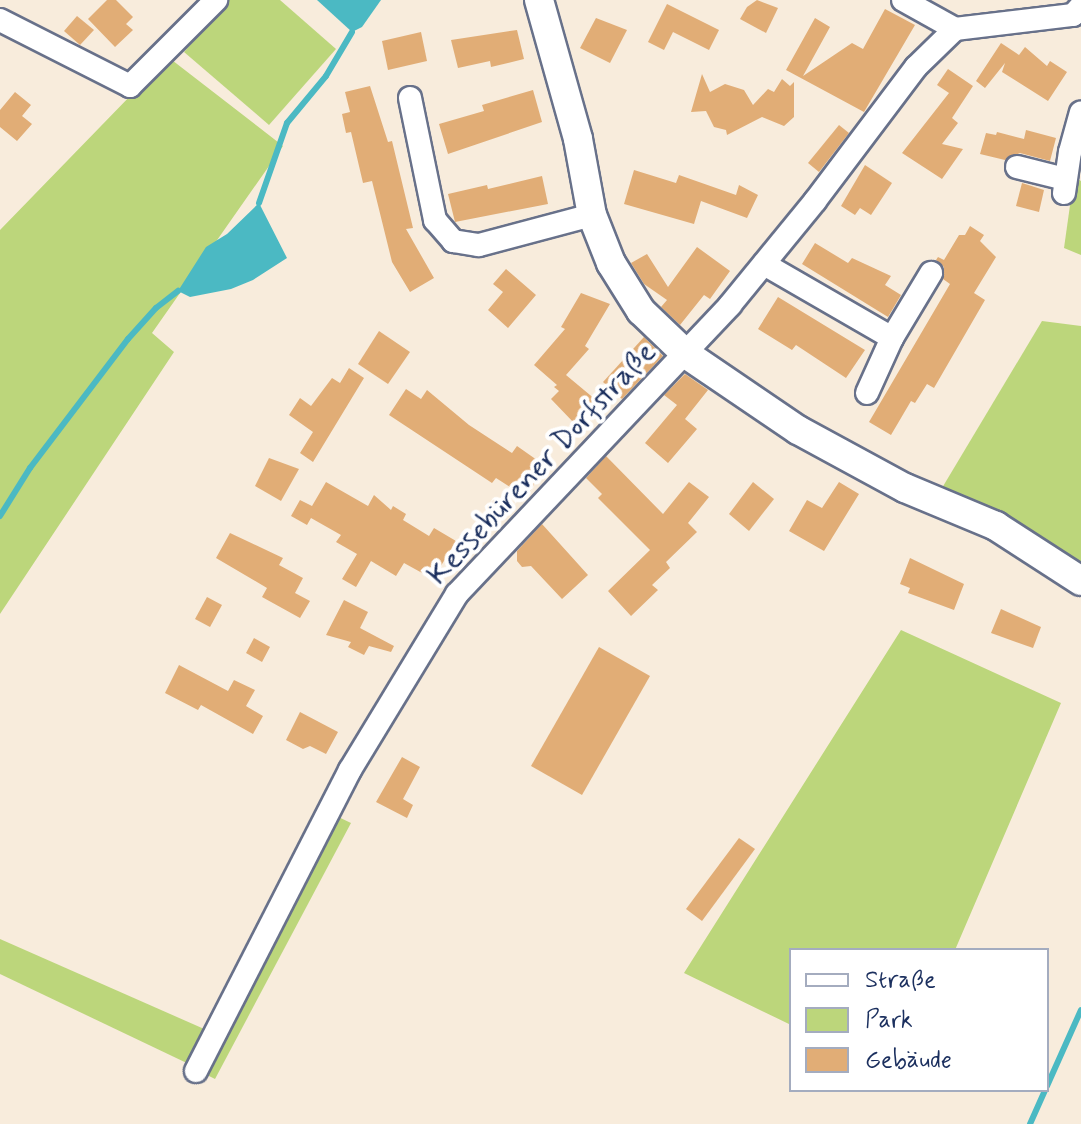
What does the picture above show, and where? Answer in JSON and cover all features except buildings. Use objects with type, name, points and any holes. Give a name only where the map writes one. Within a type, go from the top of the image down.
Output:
[{"type":"main road","points":[[539,0],[578,139],[592,215],[626,291],[649,320],[686,354],[844,457],[905,488],[996,526],[1081,581]]},
{"type":"street","points":[[0,20],[130,86],[216,0]]},
{"type":"street","points":[[903,0],[955,29],[1078,16]]},
{"type":"street","name":"Kessebürener Dorfstraße","points":[[196,1071],[350,770],[457,594],[686,354],[764,264],[916,67],[955,29]]},
{"type":"street","points":[[410,98],[435,220],[453,241],[479,245],[592,215]]},
{"type":"street","points":[[1017,167],[1064,186],[1081,112]]},
{"type":"street","points":[[764,264],[892,338]]},
{"type":"street","points":[[867,393],[892,338],[931,273]]},
{"type":"green space","points":[[229,0],[280,0],[336,49],[269,125],[184,52]]},
{"type":"green space","points":[[168,57],[283,146],[152,333],[174,352],[0,614],[0,230]]},
{"type":"green space","points":[[1074,177],[1081,181],[1081,255],[1064,248]]},
{"type":"green space","points":[[1042,321],[1081,326],[1081,571],[939,493]]},
{"type":"green space","points":[[901,630],[1061,703],[956,948],[789,948],[789,1024],[684,973]]},
{"type":"green space","points":[[332,814],[351,823],[215,1079],[199,1071]]},
{"type":"green space","points":[[0,939],[211,1032],[193,1066],[0,974]]},
{"type":"water","points":[[317,0],[381,0],[362,27],[352,32]]},
{"type":"water","points":[[259,203],[287,258],[253,280],[231,289],[190,297],[178,291],[206,247],[227,234]]},
{"type":"waterway","points":[[259,203],[287,123],[326,76],[352,32]]},
{"type":"waterway","points":[[0,516],[30,468],[128,339],[156,308],[178,291]]},
{"type":"waterway","points":[[1049,1082],[1081,1010]]},
{"type":"waterway","points":[[1030,1124],[1044,1092]]}]
